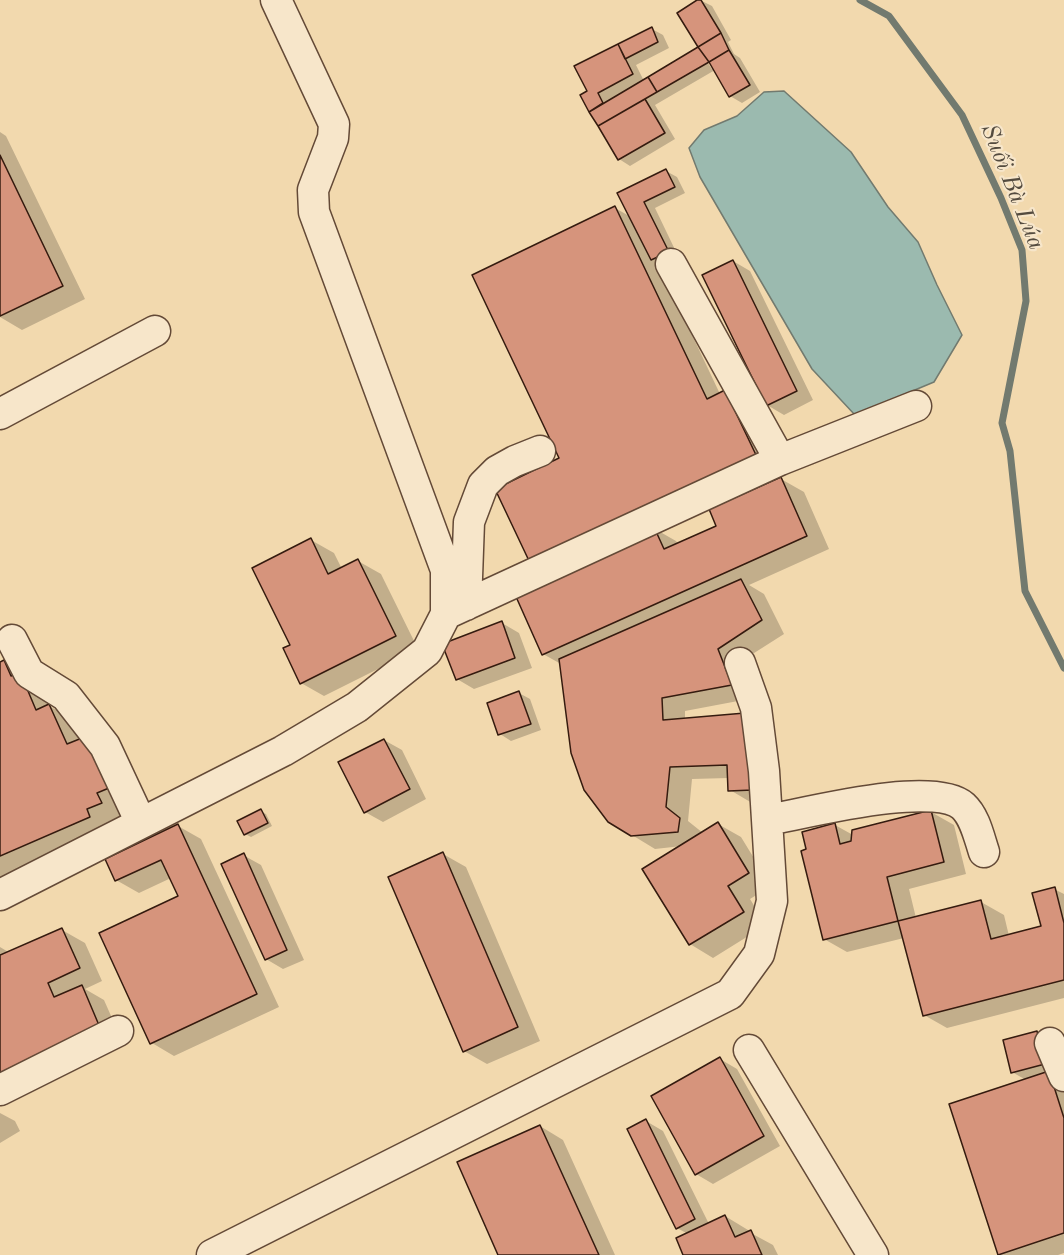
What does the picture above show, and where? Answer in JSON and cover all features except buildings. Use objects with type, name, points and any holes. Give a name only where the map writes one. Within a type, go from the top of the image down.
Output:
[{"type":"street","points":[[276,0],[334,124],[333,138],[313,190],[314,212],[446,570],[456,610]]},
{"type":"street","points":[[671,264],[780,460]]},
{"type":"street","points":[[0,414],[155,331]]},
{"type":"street","points":[[456,610],[780,460],[916,406]]},
{"type":"street","points":[[0,895],[283,752],[357,707],[427,651],[456,610],[469,522],[483,485],[497,471],[540,451]]},
{"type":"street","points":[[12,640],[29,674],[66,696],[105,746],[141,823]]},
{"type":"street","points":[[212,1255],[730,994],[759,954],[772,901],[768,820],[756,708],[740,663]]},
{"type":"street","points":[[768,820],[870,801],[918,795],[942,797],[961,804],[970,814],[984,852]]},
{"type":"street","points":[[0,1090],[118,1031]]},
{"type":"street","points":[[1050,1043],[1064,1076]]},
{"type":"street","points":[[749,1050],[873,1255]]},
{"type":"water","points":[[784,91],[851,152],[888,207],[918,242],[962,335],[934,382],[855,415],[812,369],[700,177],[689,148],[704,130],[737,116],[764,92]]},
{"type":"waterway","name":"Suối Bà Lúa","points":[[860,0],[889,16],[962,115],[1001,198],[1022,250],[1026,301],[1002,423],[1010,451],[1025,591],[1064,668]]}]
